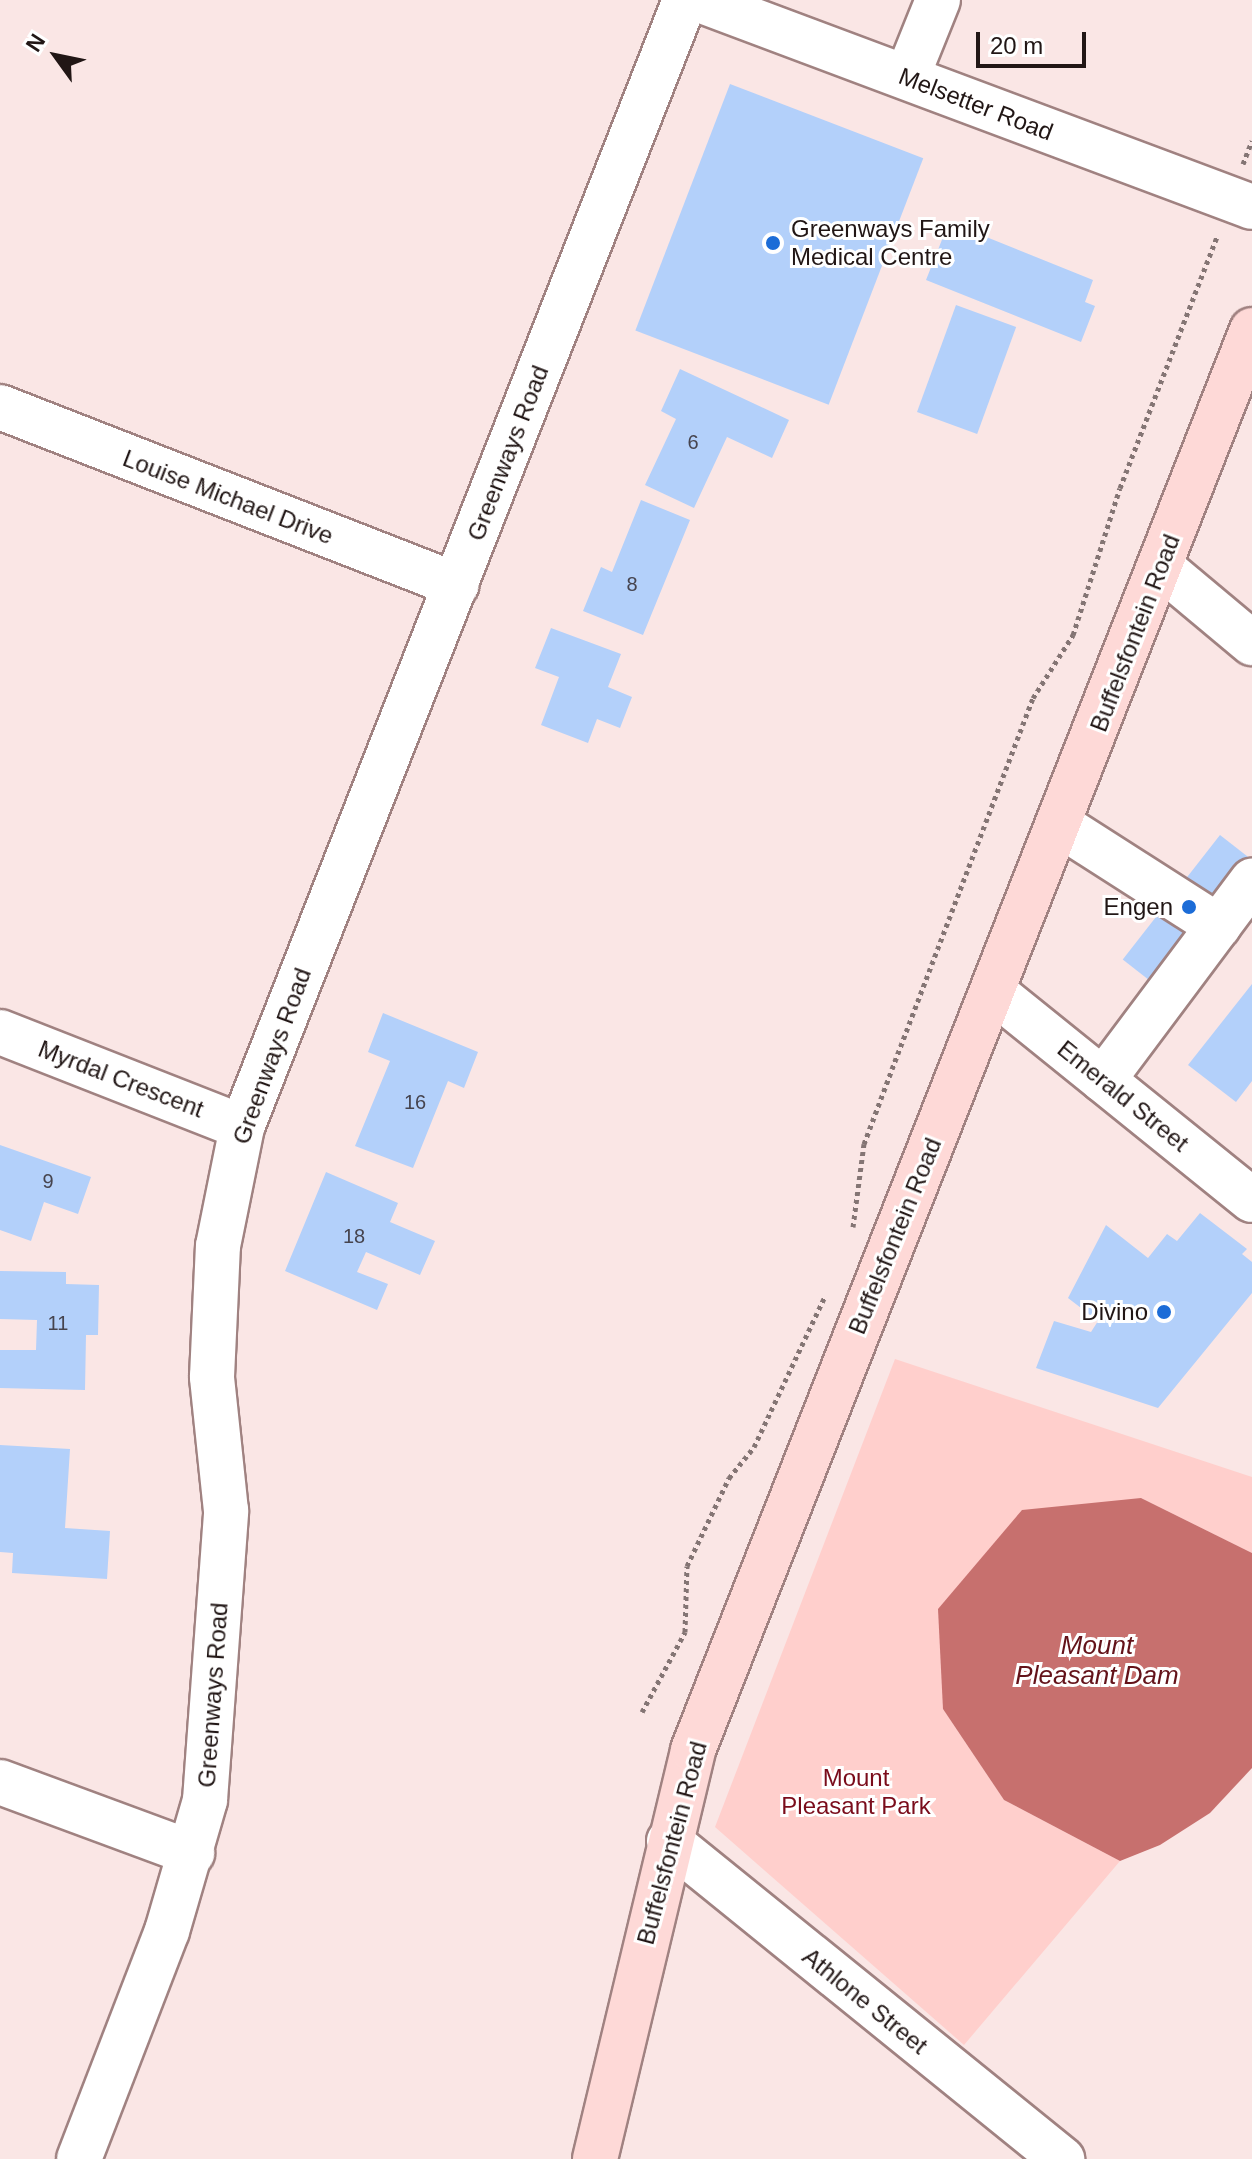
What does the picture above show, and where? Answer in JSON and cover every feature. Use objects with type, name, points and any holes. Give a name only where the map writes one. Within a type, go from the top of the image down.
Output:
[{"type":"main road","name":"Buffelsfontein Road","points":[[595,2159],[693,1750],[1060,825],[1252,330]]},
{"type":"street","name":"Greenways Road","points":[[79,2159],[192,1853],[213,1745],[226,1511],[212,1377],[218,1246],[242,1127],[685,0]]},
{"type":"street","name":"Melsetter Road","points":[[699,0],[1240,205]]},
{"type":"street","points":[[907,77],[938,0]]},
{"type":"street","name":"Louise Michael Drive","points":[[0,407],[457,585]]},
{"type":"street","points":[[1161,567],[1252,643]]},
{"type":"street","points":[[1060,825],[1218,926]]},
{"type":"street","points":[[1103,1080],[1252,881]]},
{"type":"street","name":"Emerald Street","points":[[994,992],[1252,1200]]},
{"type":"street","name":"Myrdal Crescent","points":[[0,1032],[242,1127]]},
{"type":"street","points":[[0,1782],[192,1853]]},
{"type":"street","name":"Athlone Street","points":[[669,1841],[1062,2159]]},
{"type":"path","points":[[852,1235],[870,1129],[1033,698],[1073,635],[1120,488],[1240,205],[1252,141]]},
{"type":"path","points":[[642,1712],[685,1632],[687,1566],[729,1478],[754,1447],[828,1292]]},
{"type":"green space","name":"Mount Pleasant Park","points":[[895,1359],[1252,1477],[1252,1553],[1141,1498],[943,1709],[1004,1800],[1120,1861],[964,2045],[715,1827]]},
{"type":"water","name":"Mount Pleasant Dam","points":[[1141,1498],[1252,1553],[1252,1768],[1210,1813],[1160,1845],[1120,1861],[1004,1800],[943,1709],[938,1609],[1022,1510]]},
{"type":"building","name":"Greenways Family Medical Centre","points":[[730,84],[923,158],[829,405],[635,330]]},
{"type":"building","points":[[949,222],[1093,280],[1085,302],[1095,306],[1081,342],[926,280]]},
{"type":"building","points":[[956,305],[1016,327],[977,434],[917,412]]},
{"type":"building","points":[[680,369],[789,420],[772,458],[727,437],[694,508],[645,485],[676,419],[661,411]]},
{"type":"building","points":[[641,500],[690,520],[643,635],[583,611],[601,567],[612,572]]},
{"type":"building","points":[[551,628],[621,654],[608,687],[632,697],[620,728],[597,719],[588,743],[541,725],[559,677],[535,668]]},
{"type":"building","points":[[1220,835],[1252,861],[1155,985],[1123,960]]},
{"type":"building","points":[[1252,984],[1252,1081],[1236,1102],[1188,1065]]},
{"type":"building","points":[[383,1013],[478,1052],[464,1088],[448,1081],[413,1168],[355,1146],[390,1061],[368,1052]]},
{"type":"building","points":[[0,1145],[91,1177],[78,1214],[44,1202],[31,1241],[0,1230]]},
{"type":"building","points":[[326,1172],[398,1203],[390,1222],[435,1241],[420,1275],[366,1252],[357,1272],[388,1284],[377,1310],[285,1271]]},
{"type":"building","name":"Divino","points":[[1200,1213],[1247,1249],[1242,1254],[1252,1262],[1252,1293],[1158,1408],[1036,1368],[1054,1321],[1091,1332],[1098,1321],[1068,1298],[1106,1225],[1148,1258],[1167,1234],[1177,1241]]},
{"type":"building","points":[[0,1271],[66,1272],[66,1284],[99,1285],[98,1335],[86,1335],[85,1390],[0,1388],[0,1350],[36,1350],[37,1320],[0,1319]]},
{"type":"building","points":[[0,1445],[70,1449],[65,1528],[110,1531],[107,1579],[12,1573],[13,1553],[0,1552]]},
{"type":"place","name":"Greenways Family Medical Centre","points":[[773,243]]},
{"type":"place","name":"Engen","points":[[1189,907]]},
{"type":"place","name":"Divino","points":[[1164,1312]]}]
